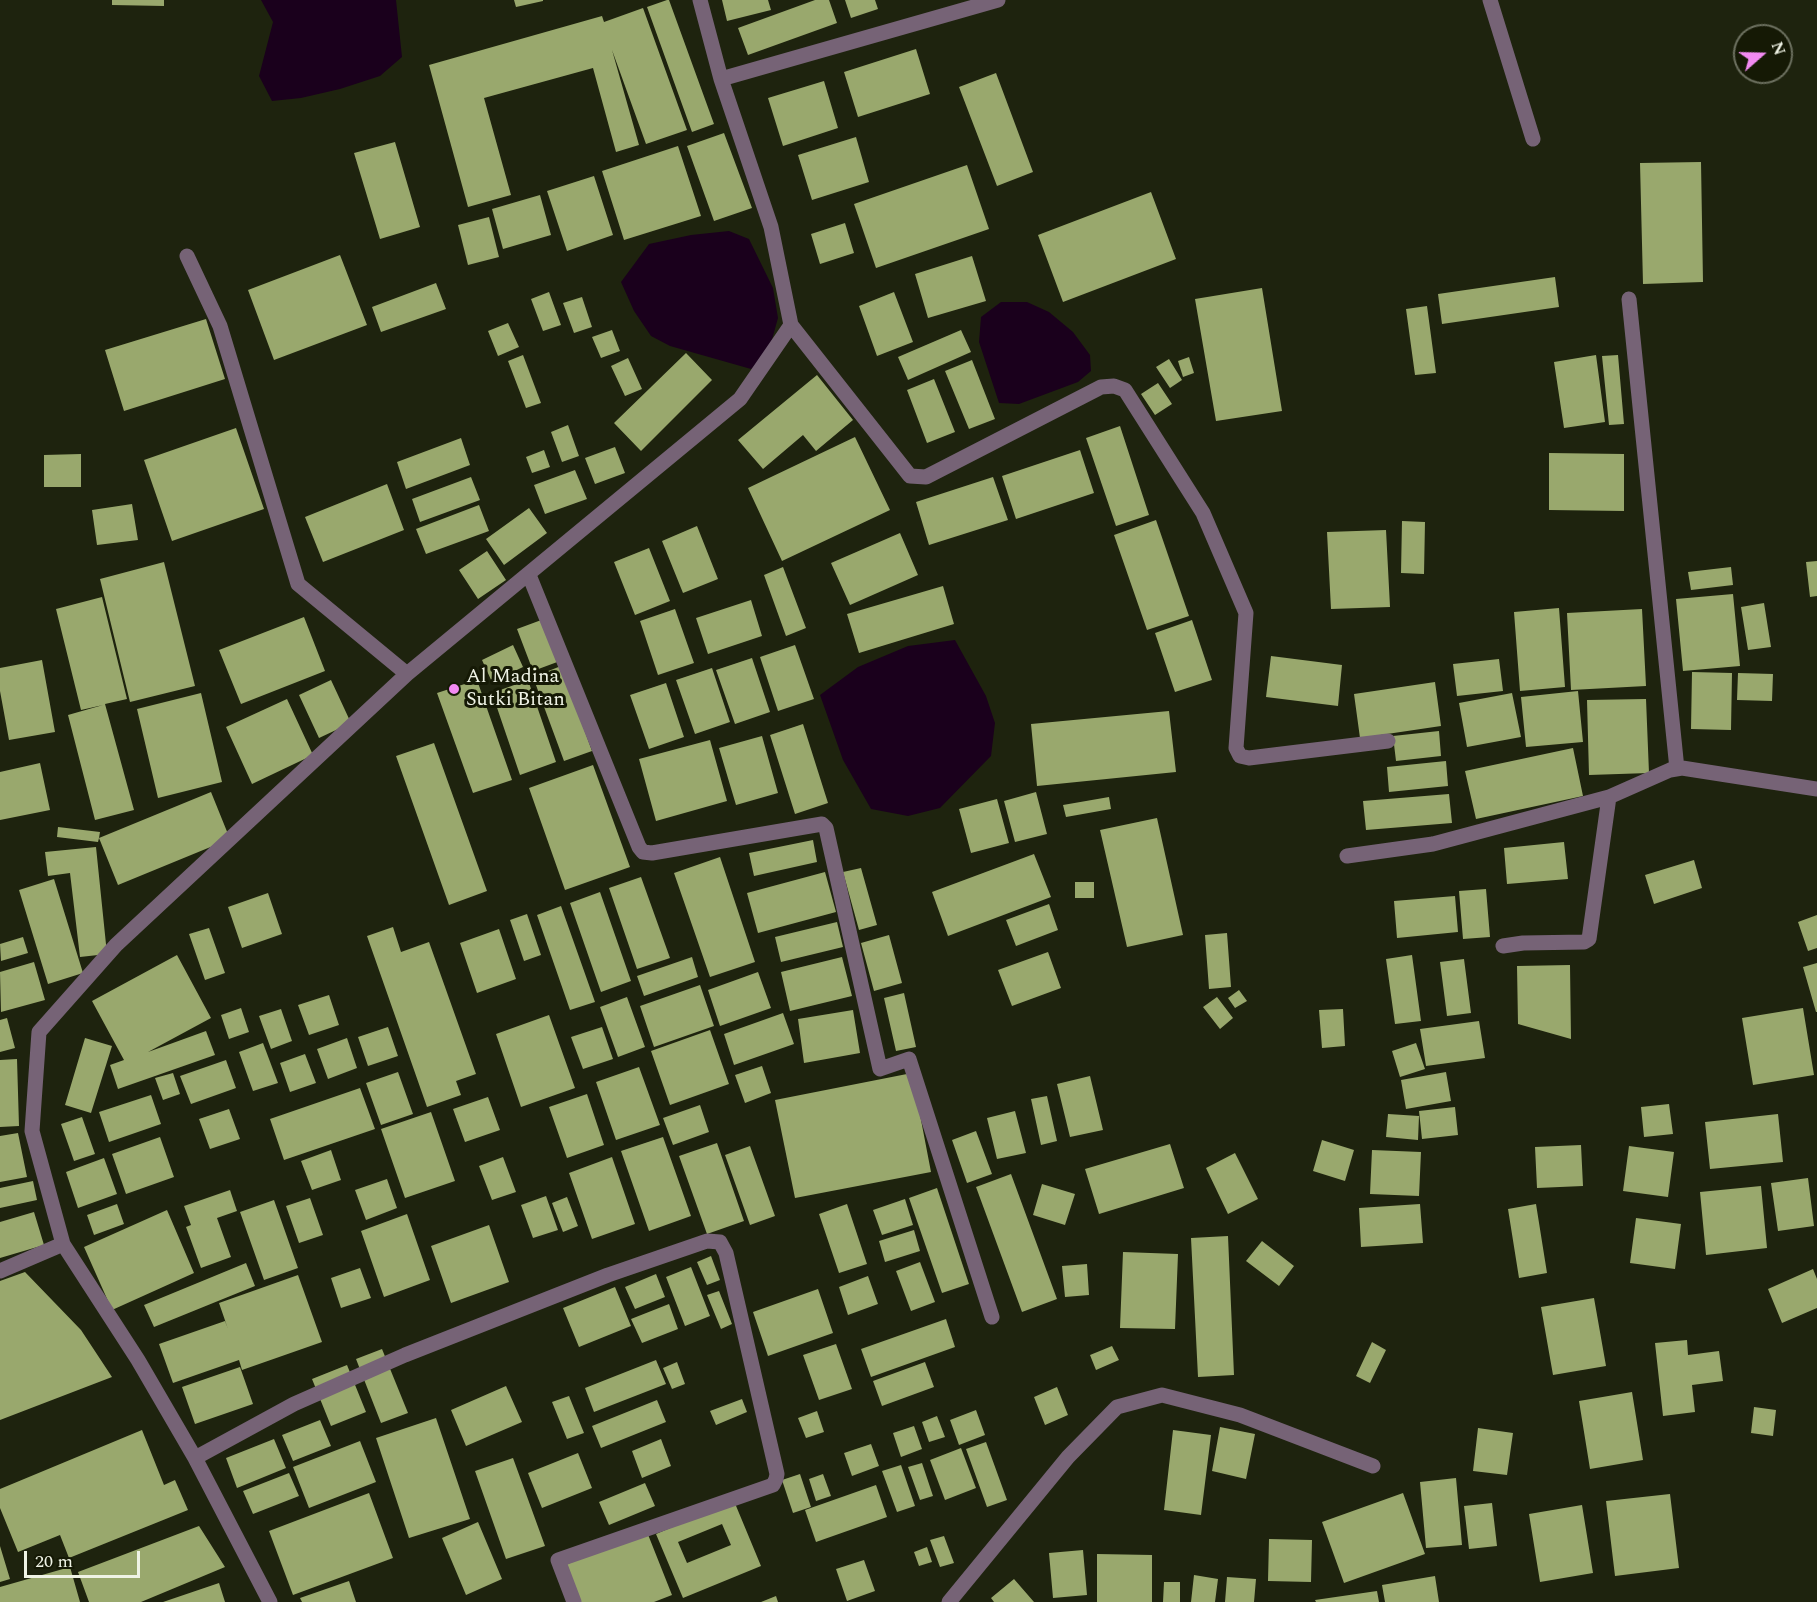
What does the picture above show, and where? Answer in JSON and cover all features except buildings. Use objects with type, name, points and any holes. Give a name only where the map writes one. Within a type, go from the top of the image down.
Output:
[{"type":"street","points":[[700,0],[721,79],[771,227],[791,325],[910,476],[926,477],[1101,387],[1114,386],[1125,390],[1203,513],[1246,613],[1236,748],[1239,756],[1249,758],[1388,741]]},
{"type":"street","points":[[721,79],[998,0]]},
{"type":"street","points":[[1490,0],[1533,139]]},
{"type":"street","points":[[188,256],[220,326],[298,584],[407,674]]},
{"type":"street","points":[[1629,299],[1677,769]]},
{"type":"street","points":[[270,1602],[195,1458],[138,1360],[63,1244],[32,1131],[39,1032],[116,945],[407,674],[741,399],[791,325]]},
{"type":"street","points":[[529,575],[643,852],[652,853],[822,824],[826,828],[880,1069],[909,1059],[992,1317]]},
{"type":"street","points":[[1347,856],[1433,844],[1609,797],[1670,770],[1683,768],[1817,789]]},
{"type":"street","points":[[1503,946],[1523,943],[1584,942],[1589,939],[1609,797]]},
{"type":"street","points":[[195,1458],[294,1404],[405,1355],[608,1275],[707,1241],[720,1242],[726,1253],[777,1474],[776,1479],[773,1485],[558,1560],[574,1602]]},
{"type":"street","points":[[0,1271],[63,1244]]},
{"type":"street","points":[[949,1602],[1068,1457],[1117,1407],[1162,1395],[1240,1414],[1373,1466]]},
{"type":"shaded area","points":[[261,0],[396,0],[402,57],[380,76],[340,89],[301,98],[272,101],[259,76],[273,22]]},
{"type":"shaded area","points":[[729,231],[749,239],[773,288],[778,318],[768,354],[751,369],[670,346],[651,336],[634,311],[621,282],[649,244],[691,235]]},
{"type":"shaded area","points":[[1001,302],[1027,302],[1049,312],[1073,332],[1090,355],[1091,371],[1078,382],[1019,404],[999,403],[979,342],[981,317]]},
{"type":"shaded area","points":[[955,640],[986,696],[995,723],[991,756],[940,808],[908,816],[871,809],[843,760],[820,695],[858,667],[908,646]]},
{"type":"place","name":"Al Madina Sutki Bitan","points":[[454,689]]}]
